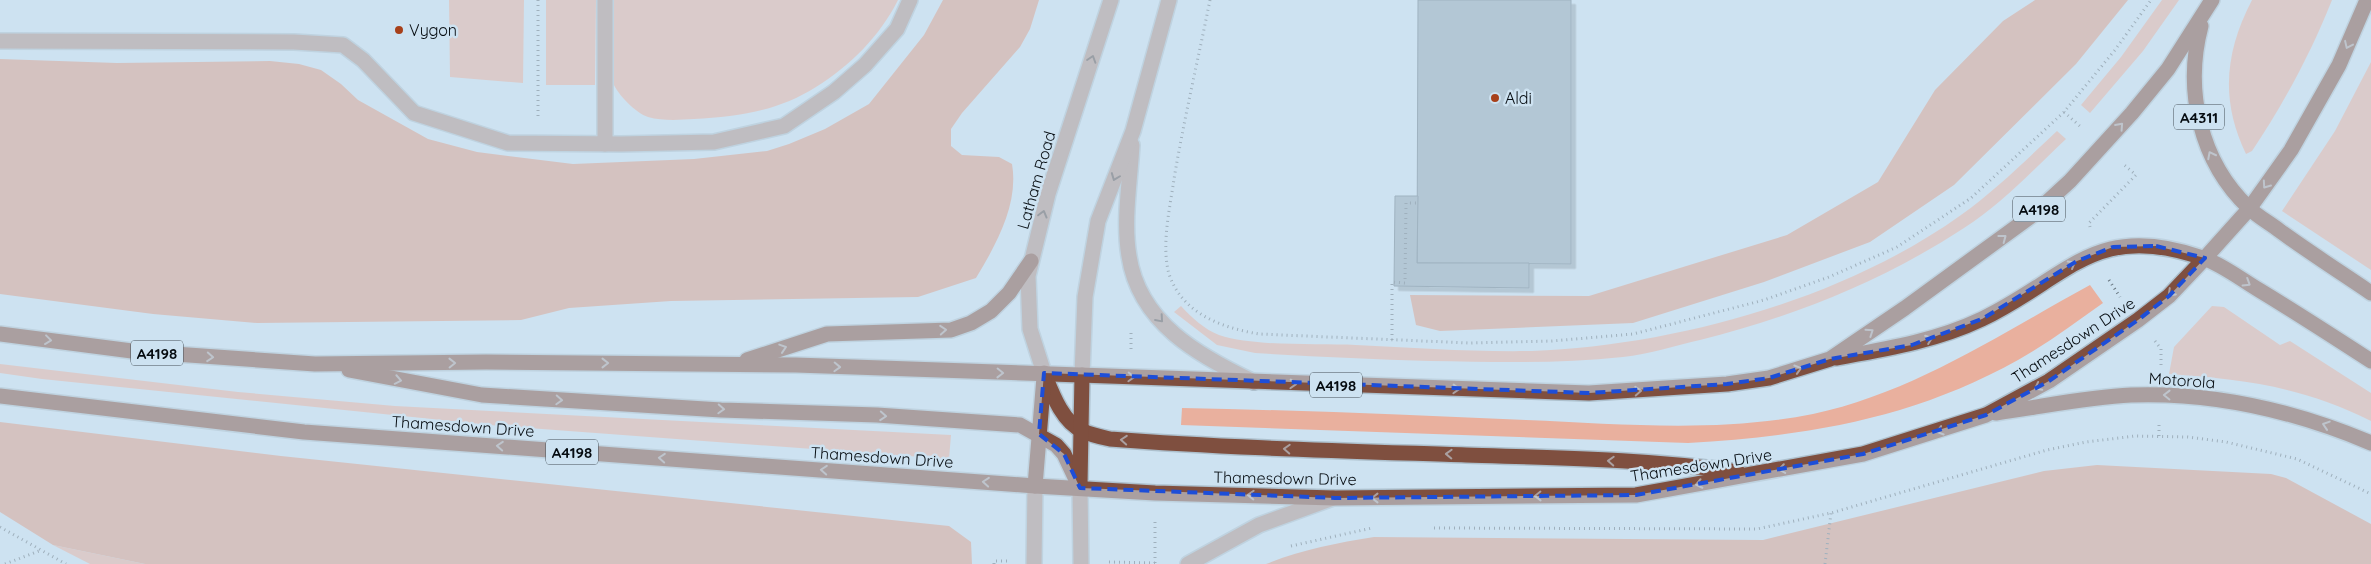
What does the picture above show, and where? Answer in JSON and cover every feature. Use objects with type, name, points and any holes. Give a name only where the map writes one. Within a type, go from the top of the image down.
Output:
[{"type":"main road","name":"Thamesdown Drive","points":[[0,396],[304,432],[1035,486],[1335,498],[1636,495],[1747,474],[1823,463],[1863,454],[1986,415],[2048,381],[2138,320],[2169,296],[2249,208],[2291,150],[2315,111],[2339,65],[2367,0]]},
{"type":"main road","name":"A4311","points":[[2209,6],[2193,65],[2201,130],[2208,150],[2220,172],[2249,208],[2371,292]]},
{"type":"main road","name":"A4198","points":[[0,334],[132,350],[316,364],[736,364],[1589,393],[1727,384],[1769,378],[1830,359],[1952,275],[2034,214],[2070,181],[2132,113],[2168,68],[2209,6]]},
{"type":"main road","points":[[1830,359],[1912,345],[1982,319],[2077,261],[2113,247],[2126,245],[2156,246],[2205,258],[2371,361]]},
{"type":"main road","points":[[736,364],[828,334],[951,330],[971,323],[991,311],[1009,293],[1031,261]]},
{"type":"main road","points":[[316,364],[482,395],[721,410],[877,415],[1020,425],[1056,445],[1064,454],[1080,488]]},
{"type":"main road","points":[[1044,373],[1059,406],[1082,431],[1110,439],[1163,443],[1588,459],[1684,465],[1747,474]]},
{"type":"main road","points":[[1035,486],[1044,373]]},
{"type":"main road","points":[[1080,488],[1082,375]]},
{"type":"main road","name":"Motorola","points":[[1986,415],[2071,401],[2129,395],[2181,395],[2254,405],[2297,415],[2371,443]]},
{"type":"street","points":[[605,0],[605,144]]},
{"type":"street","points":[[0,40],[294,42],[343,45],[363,60],[414,113],[508,143],[714,142],[784,126],[834,92],[865,65],[897,29],[910,0]]},
{"type":"street","name":"Latham Road","points":[[1044,373],[1030,329],[1028,276],[1048,194],[1111,0]]},
{"type":"street","points":[[1082,375],[1085,297],[1091,252],[1098,221],[1133,131],[1169,0]]},
{"type":"street","points":[[1133,131],[1128,254],[1134,278],[1153,311],[1172,333],[1209,360],[1257,383]]},
{"type":"street","points":[[1034,564],[1035,486]]},
{"type":"street","points":[[1080,488],[1081,564]]},
{"type":"street","points":[[1188,564],[1259,525],[1335,498]]},
{"type":"path","points":[[538,0],[538,144]]},
{"type":"path","points":[[1210,0],[1184,122],[1170,204],[1167,249],[1170,274],[1180,292],[1193,308],[1210,321],[1234,330],[1259,334],[1470,343],[1552,342],[1633,334],[1764,300],[1838,274],[1897,247],[1971,198],[2064,112],[2115,50],[2151,0]]},
{"type":"path","points":[[1392,340],[1392,282],[1405,283],[1406,203],[1418,203]]},
{"type":"path","points":[[2159,436],[2188,437],[2226,442],[2297,460],[2371,494]]},
{"type":"path","points":[[1825,564],[1831,513]]},
{"type":"path","points":[[0,527],[66,564]]},
{"type":"path","points":[[5,564],[40,551]]},
{"type":"highlighted area","points":[[2156,246],[2205,258],[2169,296],[2138,320],[2049,381],[1986,415],[1863,454],[1636,495],[1335,498],[1080,488],[1064,454],[1039,434],[1044,373],[1589,393],[1727,384],[1769,378],[1830,359],[1912,345],[1982,319],[2077,261],[2113,247]]},
{"type":"shaded area","points":[[449,0],[524,0],[523,83],[450,77]]},
{"type":"shaded area","points":[[546,0],[596,0],[595,85],[546,85]]},
{"type":"shaded area","points":[[613,0],[898,0],[873,38],[852,60],[829,79],[802,95],[772,107],[742,114],[671,120],[643,115],[633,108],[615,88],[612,78]]},
{"type":"shaded area","points":[[943,0],[1039,0],[1030,29],[1020,47],[962,113],[951,129],[951,146],[962,155],[999,157],[1012,164],[1012,194],[1004,224],[976,278],[918,297],[671,301],[569,308],[521,320],[257,323],[153,314],[0,294],[0,59],[117,63],[270,61],[299,64],[321,70],[341,84],[358,100],[428,139],[477,152],[573,164],[694,159],[767,151],[825,129],[869,104],[924,35]]},
{"type":"shaded area","points":[[2035,0],[2128,0],[2076,64],[1954,185],[1870,242],[1764,282],[1633,323],[1440,331],[1416,325],[1410,295],[1589,296],[1787,235],[1878,182],[1935,90],[2003,21]]},
{"type":"shaded area","points":[[2162,0],[2179,0],[2143,51],[2090,113],[2081,105],[2121,57]]},
{"type":"shaded area","points":[[2252,0],[2332,0],[2306,58],[2286,96],[2252,151],[2246,154],[2232,114],[2229,76],[2236,38]]},
{"type":"shaded area","points":[[2371,62],[2371,270],[2282,211],[2335,131]]},
{"type":"shaded area","points":[[2057,131],[2066,139],[2005,197],[1978,219],[1902,265],[1837,295],[1769,320],[1735,331],[1642,354],[1575,361],[1503,362],[1430,361],[1255,353],[1217,345],[1174,312],[1181,306],[1208,330],[1234,339],[1286,344],[1466,350],[1532,351],[1586,347],[1699,328],[1756,313],[1811,294],[1865,271],[1915,245],[1961,215],[1986,195]]},
{"type":"shaded area","points":[[2090,285],[2103,303],[2051,340],[2018,360],[1938,397],[1858,421],[1817,429],[1732,440],[1688,443],[1181,425],[1182,408],[1670,426],[1742,424],[1778,420],[1813,414],[1850,404],[1886,392],[1921,377],[1956,360]]},
{"type":"shaded area","points":[[2212,306],[2224,307],[2280,345],[2290,341],[2371,393],[2371,421],[2322,400],[2273,387],[2248,382],[2169,374],[2174,347]]},
{"type":"shaded area","points":[[0,364],[238,392],[395,406],[951,435],[949,459],[500,426],[42,379],[0,373]]},
{"type":"shaded area","points":[[0,422],[281,456],[949,526],[971,542],[972,564],[145,564],[53,545],[0,512]]},
{"type":"shaded area","points":[[2097,465],[2271,474],[2286,478],[2371,524],[2371,564],[1266,564],[1319,547],[1374,537],[1763,540],[2044,471]]},
{"type":"shaded area","points":[[53,545],[145,564],[90,564]]},
{"type":"building","name":"Aldi","points":[[1418,0],[1571,0],[1571,264],[1417,263]]},
{"type":"building","points":[[1395,196],[1418,196],[1417,263],[1529,263],[1529,288],[1394,286]]},
{"type":"place","name":"Vygon","points":[[399,30]]},
{"type":"place","name":"Aldi","points":[[1495,98]]}]
